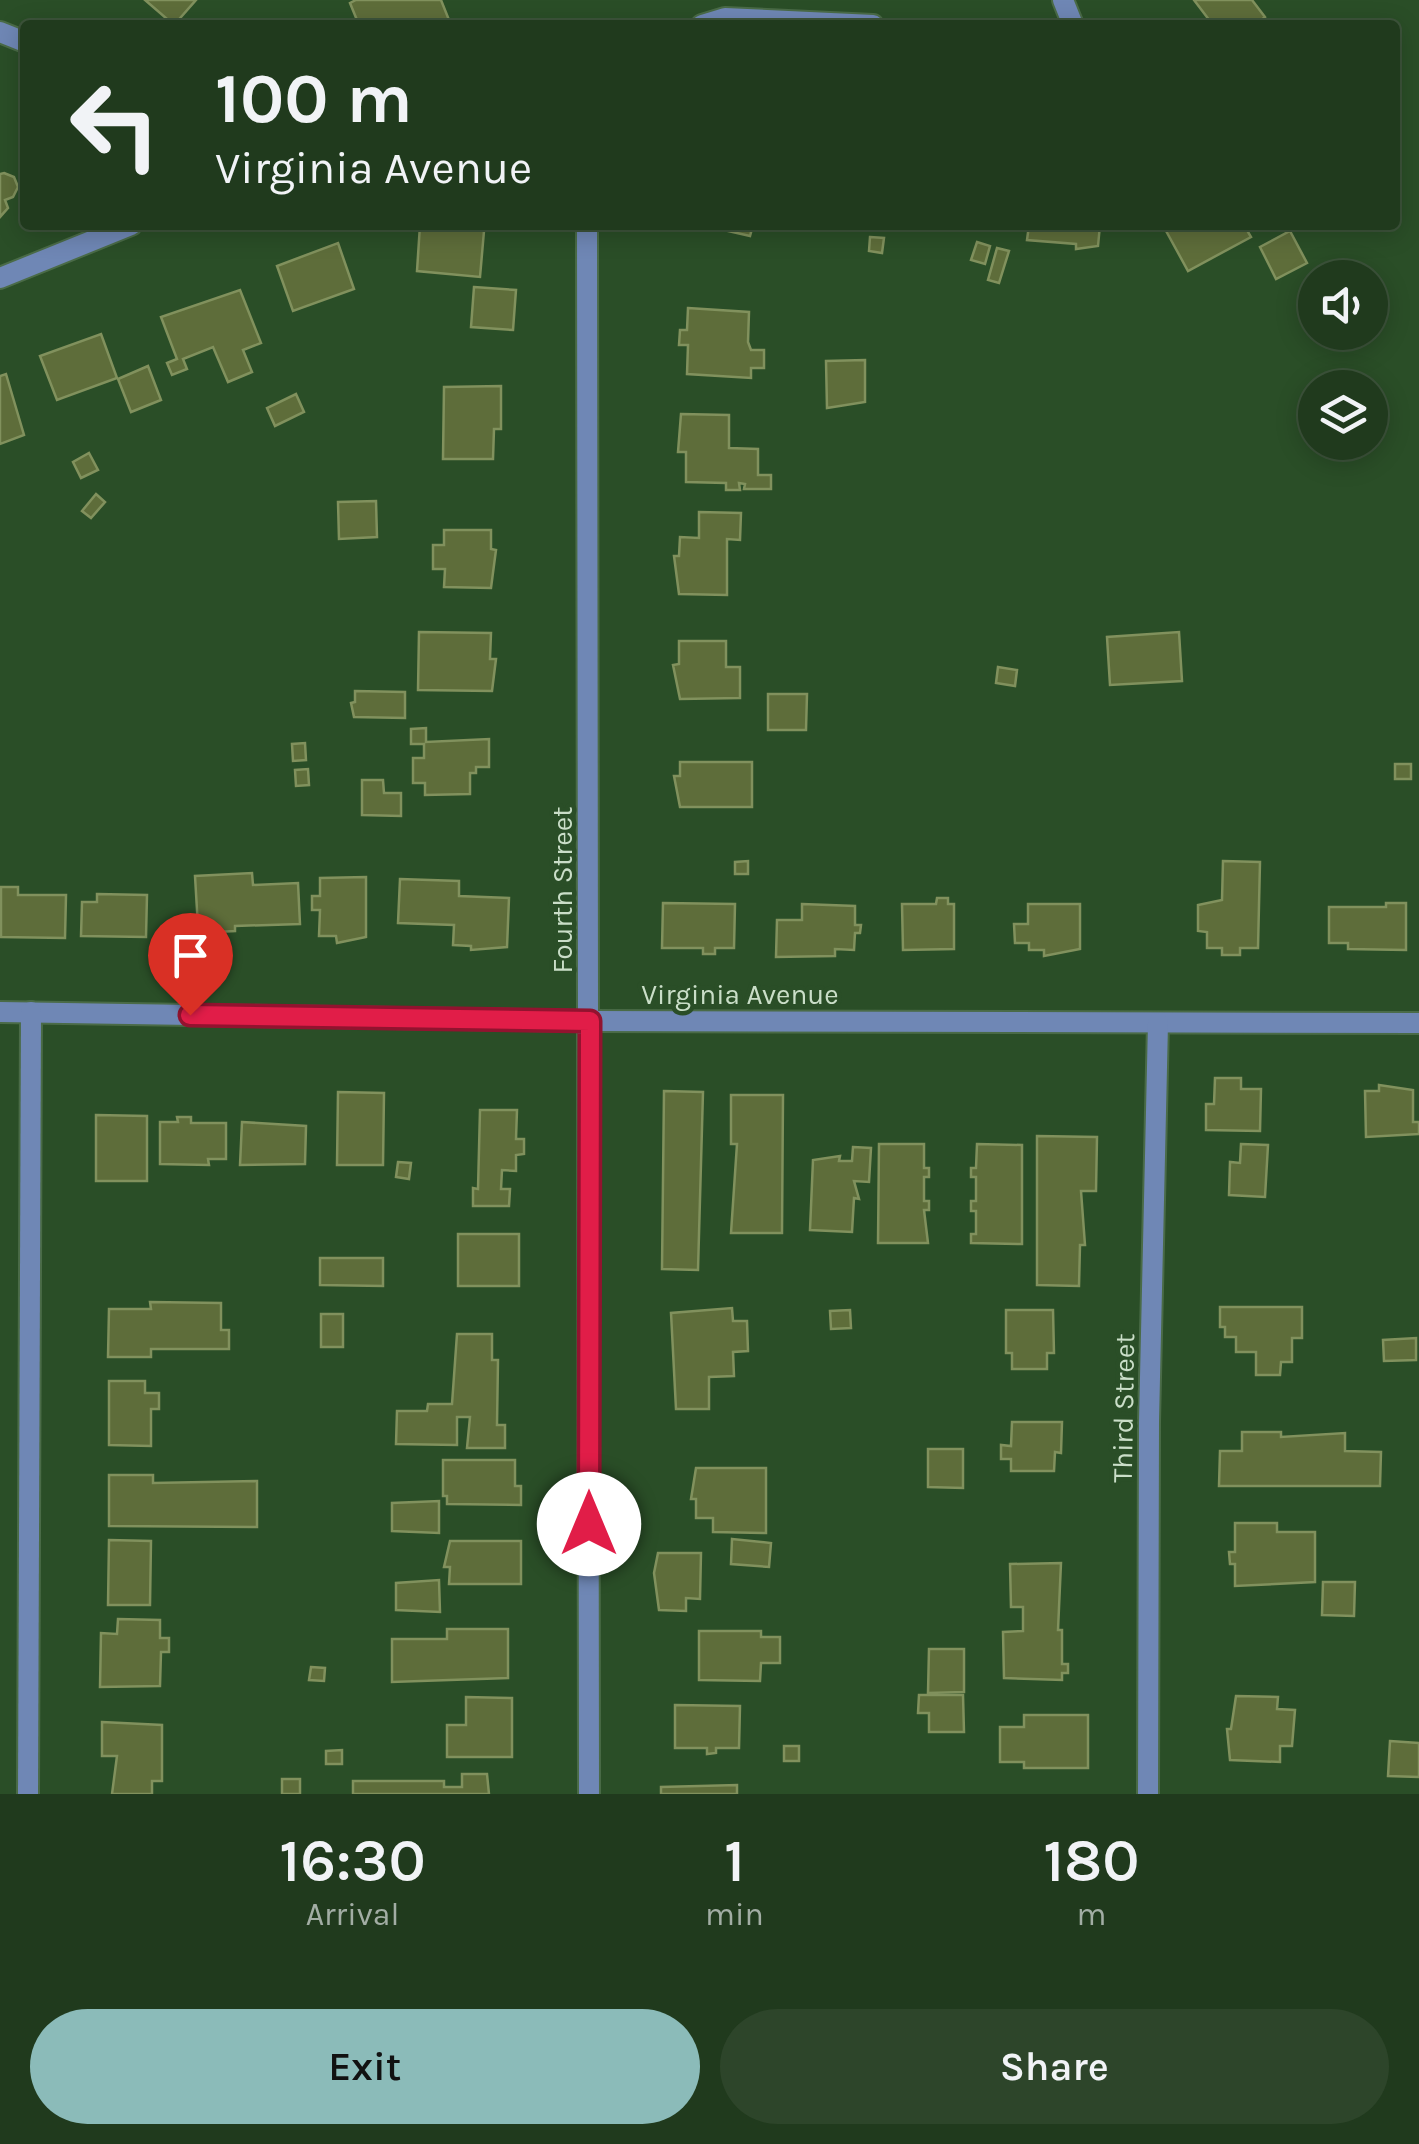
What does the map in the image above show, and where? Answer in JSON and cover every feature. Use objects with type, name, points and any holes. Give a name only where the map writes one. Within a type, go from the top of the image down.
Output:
[{"type":"street","points":[[718,20],[767,20]]},
{"type":"street","points":[[0,278],[118,230]]},
{"type":"street","name":"Fourth Street","points":[[587,230],[589,1794]]},
{"type":"street","name":"Virginia Avenue","points":[[0,1012],[590,1021],[1419,1022]]},
{"type":"street","points":[[28,1794],[31,1012]]},
{"type":"street","name":"Third Street","points":[[1148,1794],[1149,1422],[1158,1023]]},
{"type":"building","points":[[145,0],[196,0],[178,20],[168,20]]},
{"type":"building","points":[[441,0],[449,20],[357,20],[350,3]]},
{"type":"building","points":[[1194,0],[1252,0],[1265,17],[1261,20],[1209,20]]},
{"type":"building","points":[[0,174],[14,177],[18,187],[13,197],[5,200],[8,208],[0,217]]},
{"type":"building","points":[[420,230],[484,231],[480,277],[417,271]]},
{"type":"building","points":[[724,230],[752,230],[750,236]]},
{"type":"building","points":[[1028,230],[1100,230],[1098,246],[1076,249],[1076,244],[1027,240]]},
{"type":"building","points":[[1166,230],[1247,230],[1251,237],[1188,271]]},
{"type":"building","points":[[1290,231],[1305,260],[1298,260],[1298,268],[1276,279],[1260,247]]},
{"type":"building","points":[[870,237],[884,238],[882,253],[869,251]]},
{"type":"building","points":[[977,242],[990,246],[985,264],[971,260]]},
{"type":"building","points":[[338,243],[354,289],[293,311],[277,266]]},
{"type":"building","points":[[997,248],[1009,251],[999,283],[988,280]]},
{"type":"building","points":[[474,287],[516,290],[513,330],[471,327]]},
{"type":"building","points":[[240,290],[261,343],[243,350],[252,372],[228,382],[213,347],[183,359],[187,369],[172,375],[167,363],[177,359],[161,317]]},
{"type":"building","points":[[688,308],[749,312],[748,342],[751,350],[764,350],[764,368],[751,368],[751,378],[687,374],[688,345],[679,345],[680,330],[687,330]]},
{"type":"building","points":[[101,334],[117,378],[57,400],[40,356]]},
{"type":"building","points":[[865,360],[865,402],[827,408],[826,361]]},
{"type":"building","points":[[148,366],[161,400],[131,412],[118,379]]},
{"type":"building","points":[[6,374],[24,435],[0,444],[0,376]]},
{"type":"building","points":[[501,386],[501,429],[494,429],[493,459],[443,459],[444,387]]},
{"type":"building","points":[[296,394],[304,412],[275,426],[267,408]]},
{"type":"building","points":[[681,414],[729,415],[729,448],[758,449],[758,475],[771,475],[771,489],[744,489],[745,484],[739,483],[740,490],[726,490],[726,483],[686,482],[686,452],[678,452]]},
{"type":"building","points":[[89,453],[98,470],[81,478],[73,462]]},
{"type":"building","points":[[96,494],[105,502],[91,518],[82,511]]},
{"type":"building","points":[[376,501],[377,537],[339,539],[338,502]]},
{"type":"building","points":[[699,512],[741,513],[740,540],[727,539],[727,595],[679,594],[674,556],[679,556],[680,537],[699,538]]},
{"type":"building","points":[[444,530],[491,530],[491,549],[496,550],[491,588],[444,587],[445,569],[433,569],[433,545],[444,545]]},
{"type":"building","points":[[419,632],[491,633],[490,659],[496,659],[492,691],[418,690]]},
{"type":"building","points":[[1179,632],[1182,681],[1110,685],[1107,637]]},
{"type":"building","points":[[679,641],[726,641],[726,667],[740,667],[740,698],[680,699],[673,665],[679,664]]},
{"type":"building","points":[[998,667],[1017,670],[1015,686],[996,683]]},
{"type":"building","points":[[355,691],[405,692],[405,718],[354,717],[351,703],[355,702]]},
{"type":"building","points":[[768,694],[807,694],[806,730],[768,730]]},
{"type":"building","points":[[426,728],[426,742],[489,739],[489,767],[476,767],[476,773],[470,773],[470,794],[425,795],[425,783],[413,783],[413,758],[424,758],[424,744],[411,744],[411,729]]},
{"type":"building","points":[[305,743],[306,760],[293,761],[292,744]]},
{"type":"building","points":[[680,762],[752,762],[752,807],[680,807],[674,776],[680,776]]},
{"type":"building","points":[[1395,764],[1411,764],[1411,779],[1395,779]]},
{"type":"building","points":[[308,769],[309,785],[296,786],[295,770]]},
{"type":"building","points":[[362,780],[383,780],[384,793],[401,793],[401,816],[362,815]]},
{"type":"building","points":[[748,861],[748,874],[735,874],[735,862]]},
{"type":"building","points":[[1223,861],[1260,862],[1258,948],[1240,948],[1240,955],[1222,955],[1222,948],[1207,948],[1207,932],[1198,931],[1198,905],[1222,900]]},
{"type":"building","points":[[252,873],[253,885],[298,883],[300,924],[235,926],[235,931],[218,932],[218,926],[198,927],[195,876]]},
{"type":"building","points":[[366,877],[366,937],[337,943],[336,936],[319,936],[320,910],[312,910],[312,896],[320,896],[320,878]]},
{"type":"building","points":[[400,879],[459,881],[459,896],[509,898],[507,947],[471,950],[471,946],[453,945],[454,925],[398,923]]},
{"type":"building","points":[[1,887],[18,887],[18,895],[66,895],[65,938],[1,937]]},
{"type":"building","points":[[97,894],[147,895],[146,937],[81,936],[82,902],[97,902]]},
{"type":"building","points":[[937,898],[948,898],[948,904],[954,904],[954,949],[903,950],[902,904],[936,904]]},
{"type":"building","points":[[663,903],[735,904],[734,948],[715,948],[715,954],[703,954],[703,948],[662,948]]},
{"type":"building","points":[[1386,903],[1406,903],[1406,950],[1348,949],[1348,943],[1329,943],[1329,907],[1386,907]]},
{"type":"building","points":[[802,904],[855,906],[855,925],[861,925],[860,933],[855,933],[854,950],[835,949],[835,956],[776,957],[777,920],[802,920]]},
{"type":"building","points":[[1028,904],[1080,904],[1080,949],[1044,956],[1044,950],[1029,950],[1029,943],[1015,943],[1014,924],[1028,924]]},
{"type":"building","points":[[1215,1078],[1241,1078],[1241,1089],[1261,1089],[1260,1131],[1206,1130],[1206,1104],[1214,1104]]},
{"type":"building","points":[[1379,1085],[1413,1090],[1413,1122],[1419,1122],[1419,1134],[1366,1137],[1365,1091],[1379,1091]]},
{"type":"building","points":[[664,1091],[703,1092],[698,1270],[662,1269]]},
{"type":"building","points":[[338,1092],[384,1093],[383,1165],[337,1165]]},
{"type":"building","points":[[731,1095],[783,1095],[782,1233],[731,1233],[737,1144],[731,1144]]},
{"type":"building","points":[[480,1110],[517,1110],[516,1139],[524,1139],[524,1154],[516,1155],[516,1171],[502,1170],[501,1189],[510,1189],[509,1206],[473,1206],[473,1188],[478,1189]]},
{"type":"building","points":[[96,1115],[147,1116],[147,1181],[96,1181]]},
{"type":"building","points":[[177,1117],[191,1117],[191,1123],[226,1123],[226,1159],[208,1159],[209,1165],[160,1164],[160,1122],[178,1122]]},
{"type":"building","points":[[242,1122],[306,1126],[305,1164],[240,1165]]},
{"type":"building","points":[[1037,1136],[1097,1137],[1096,1191],[1081,1191],[1085,1245],[1080,1245],[1079,1286],[1037,1285]]},
{"type":"building","points":[[879,1144],[924,1144],[924,1168],[929,1168],[929,1177],[924,1177],[924,1201],[929,1201],[929,1210],[924,1210],[928,1243],[878,1243]]},
{"type":"building","points":[[977,1144],[1022,1145],[1022,1244],[971,1243],[971,1234],[976,1234],[976,1211],[971,1211],[971,1201],[976,1201],[976,1177],[971,1177],[971,1168],[976,1168]]},
{"type":"building","points":[[1241,1144],[1268,1145],[1265,1197],[1229,1195],[1230,1162],[1240,1163]]},
{"type":"building","points":[[853,1147],[871,1148],[869,1182],[854,1181],[859,1199],[854,1198],[852,1232],[810,1230],[813,1160],[840,1156],[839,1161],[852,1161]]},
{"type":"building","points":[[398,1162],[411,1163],[409,1179],[396,1177]]},
{"type":"building","points":[[458,1234],[519,1234],[519,1286],[458,1286]]},
{"type":"building","points":[[320,1258],[383,1258],[383,1286],[320,1285]]},
{"type":"building","points":[[150,1302],[221,1303],[221,1330],[229,1330],[229,1349],[151,1349],[151,1357],[108,1357],[109,1309],[151,1309]]},
{"type":"building","points":[[1220,1307],[1302,1307],[1302,1338],[1292,1338],[1292,1362],[1281,1362],[1280,1375],[1256,1375],[1256,1352],[1236,1352],[1236,1337],[1225,1337],[1225,1327],[1220,1327]]},
{"type":"building","points":[[732,1308],[733,1321],[747,1321],[748,1351],[733,1352],[734,1376],[709,1377],[709,1409],[676,1409],[671,1313]]},
{"type":"building","points":[[850,1310],[851,1328],[831,1329],[830,1311]]},
{"type":"building","points":[[1006,1310],[1053,1310],[1054,1353],[1047,1353],[1047,1369],[1012,1369],[1012,1353],[1006,1353]]},
{"type":"building","points":[[321,1314],[343,1314],[343,1347],[321,1347]]},
{"type":"building","points":[[457,1334],[492,1334],[492,1360],[498,1360],[497,1425],[505,1425],[505,1448],[467,1448],[470,1417],[457,1417],[457,1445],[396,1444],[397,1411],[427,1411],[428,1404],[452,1404]]},
{"type":"building","points":[[1416,1338],[1416,1360],[1384,1361],[1383,1340]]},
{"type":"building","points":[[109,1381],[145,1381],[145,1393],[159,1393],[159,1409],[151,1409],[151,1446],[109,1445]]},
{"type":"building","points":[[1012,1422],[1062,1422],[1061,1453],[1055,1452],[1054,1471],[1011,1471],[1011,1459],[1001,1459],[1001,1445],[1011,1446]]},
{"type":"building","points":[[1242,1432],[1281,1432],[1281,1437],[1345,1433],[1345,1451],[1381,1452],[1380,1486],[1219,1486],[1220,1451],[1242,1451]]},
{"type":"building","points":[[928,1449],[963,1449],[963,1488],[928,1487]]},
{"type":"building","points":[[443,1460],[515,1460],[515,1486],[521,1486],[521,1505],[447,1504],[447,1496],[443,1496]]},
{"type":"building","points":[[696,1468],[766,1468],[766,1533],[713,1532],[713,1518],[696,1518],[696,1499],[691,1499]]},
{"type":"building","points":[[109,1475],[153,1475],[153,1483],[257,1481],[257,1527],[109,1526]]},
{"type":"building","points":[[439,1501],[439,1533],[392,1531],[392,1503]]},
{"type":"building","points":[[1235,1523],[1277,1523],[1277,1532],[1315,1532],[1315,1582],[1235,1586],[1235,1564],[1230,1564],[1229,1552],[1235,1552]]},
{"type":"building","points":[[732,1539],[771,1543],[769,1567],[731,1564]]},
{"type":"building","points":[[109,1540],[151,1541],[150,1605],[108,1605]]},
{"type":"building","points":[[450,1541],[521,1541],[521,1584],[449,1584],[450,1567],[444,1567]]},
{"type":"building","points":[[658,1553],[701,1553],[700,1599],[686,1598],[686,1611],[659,1610],[654,1573]]},
{"type":"building","points":[[1061,1563],[1058,1630],[1062,1630],[1062,1664],[1068,1664],[1068,1673],[1062,1673],[1062,1680],[1004,1678],[1003,1632],[1023,1631],[1023,1607],[1011,1607],[1010,1564]]},
{"type":"building","points":[[439,1580],[440,1612],[396,1610],[396,1583]]},
{"type":"building","points":[[1323,1582],[1355,1582],[1354,1616],[1322,1615]]},
{"type":"building","points":[[118,1619],[160,1620],[160,1638],[169,1638],[169,1652],[161,1652],[160,1686],[100,1687],[101,1633],[117,1634]]},
{"type":"building","points":[[447,1629],[508,1629],[508,1678],[392,1682],[392,1639],[447,1639]]},
{"type":"building","points":[[699,1631],[761,1631],[761,1637],[780,1637],[780,1663],[761,1663],[760,1681],[699,1680]]},
{"type":"building","points":[[929,1649],[964,1649],[964,1692],[928,1693]]},
{"type":"building","points":[[311,1667],[325,1668],[324,1681],[309,1680]]},
{"type":"building","points":[[919,1695],[963,1695],[964,1732],[929,1732],[929,1713],[918,1713]]},
{"type":"building","points":[[1236,1696],[1278,1697],[1277,1709],[1295,1710],[1292,1746],[1280,1746],[1280,1762],[1230,1760],[1227,1729],[1231,1729]]},
{"type":"building","points":[[466,1697],[512,1698],[512,1757],[447,1757],[447,1725],[466,1725]]},
{"type":"building","points":[[675,1705],[740,1706],[739,1748],[716,1748],[716,1753],[707,1754],[707,1748],[675,1748]]},
{"type":"building","points":[[1024,1715],[1088,1715],[1088,1768],[1024,1768],[1024,1762],[1000,1762],[1000,1727],[1024,1727]]},
{"type":"building","points":[[102,1722],[162,1725],[162,1781],[152,1781],[152,1794],[112,1794],[117,1756],[102,1756]]},
{"type":"building","points":[[1390,1741],[1419,1743],[1419,1777],[1388,1776]]},
{"type":"building","points":[[784,1746],[799,1746],[799,1761],[784,1761]]},
{"type":"building","points":[[342,1750],[342,1764],[326,1764],[326,1751]]},
{"type":"building","points":[[462,1774],[487,1774],[489,1794],[353,1794],[353,1781],[444,1781],[444,1787],[462,1787]]},
{"type":"building","points":[[282,1779],[300,1779],[300,1794],[282,1794]]},
{"type":"building","points":[[737,1785],[737,1794],[661,1794],[661,1787]]},
{"type":"route","points":[[190,1015],[590,1021],[589,1524]]}]
